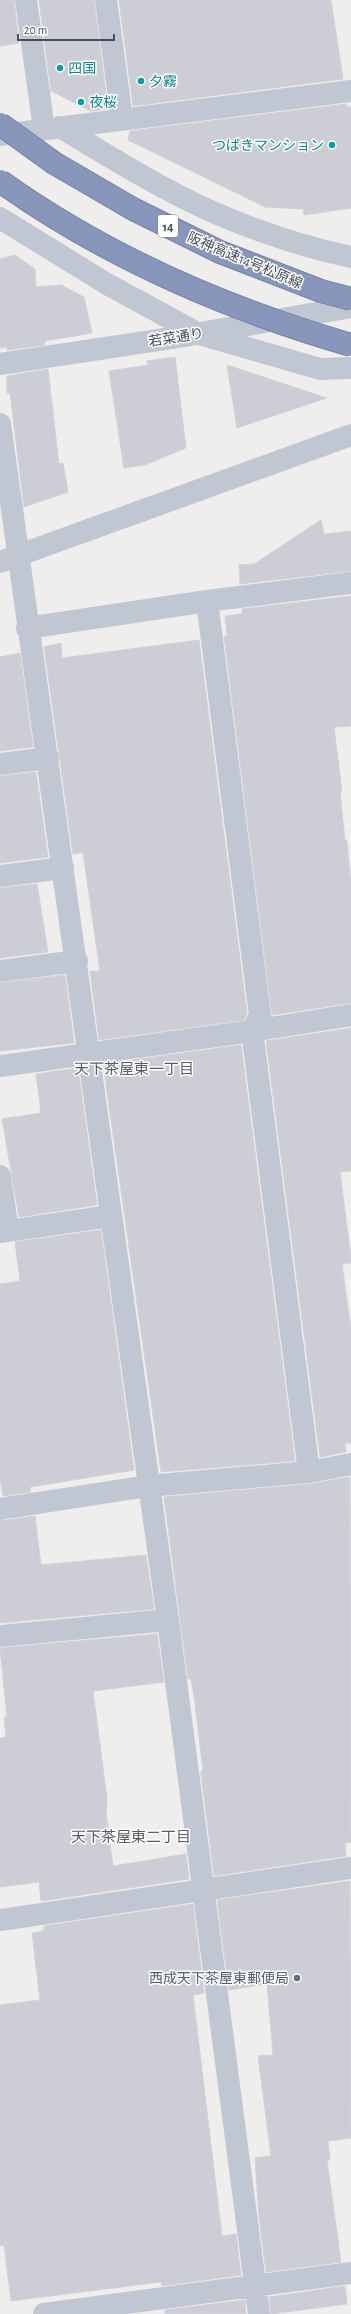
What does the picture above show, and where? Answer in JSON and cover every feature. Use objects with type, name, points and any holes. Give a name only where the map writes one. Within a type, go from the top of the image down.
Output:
[{"type":"highway","name":"阪神高速14号松原線","points":[[0,124],[54,163],[133,209],[220,252],[321,292],[351,299]]},
{"type":"highway","points":[[0,181],[31,204],[111,250],[197,291],[308,332],[351,345]]},
{"type":"street","points":[[26,0],[52,128]]},
{"type":"street","points":[[106,0],[122,119]]},
{"type":"street","points":[[0,135],[351,91]]},
{"type":"street","points":[[52,128],[214,213],[304,246],[351,257]]},
{"type":"street","points":[[0,218],[107,284],[199,334],[320,369],[351,368]]},
{"type":"street","name":"若菜通り","points":[[0,364],[199,334],[351,307]]},
{"type":"street","points":[[0,424],[8,558],[27,628],[48,758],[77,962],[87,1054],[168,1620],[259,2314]]},
{"type":"street","points":[[8,558],[351,435]]},
{"type":"street","points":[[27,628],[207,601],[351,583]]},
{"type":"street","points":[[207,601],[260,1015],[252,1031],[309,1472]]},
{"type":"street","points":[[0,764],[48,758]]},
{"type":"street","points":[[0,876],[63,868]]},
{"type":"street","points":[[0,971],[77,962]]},
{"type":"street","points":[[0,1066],[252,1031],[351,1015]]},
{"type":"street","points":[[0,1176],[4,1231],[110,1216]]},
{"type":"street","points":[[0,1509],[148,1486],[309,1472],[351,1464]]},
{"type":"street","points":[[0,1636],[168,1620]]},
{"type":"street","points":[[0,1920],[351,1868]]},
{"type":"street","points":[[44,2314],[351,2273]]},
{"type":"building","points":[[0,0],[14,0],[19,43],[0,46]]},
{"type":"building","points":[[39,0],[94,0],[108,109],[91,111],[51,91]]},
{"type":"building","points":[[119,0],[331,0],[343,79],[133,106]]},
{"type":"building","points":[[346,104],[347,107],[351,107],[351,208],[304,215],[303,209],[265,207],[128,140],[130,131]]},
{"type":"building","points":[[15,255],[35,269],[36,287],[61,285],[84,297],[92,333],[45,341],[45,345],[7,350],[7,347],[0,348],[0,259]]},
{"type":"building","points":[[175,357],[186,448],[145,465],[124,468],[109,371],[148,365],[147,361]]},
{"type":"building","points":[[227,365],[327,398],[237,428]]},
{"type":"building","points":[[48,369],[59,464],[63,463],[68,492],[24,507],[10,393],[7,393],[7,376]]},
{"type":"building","points":[[321,520],[324,534],[351,531],[351,571],[240,584],[239,565],[254,564]]},
{"type":"building","points":[[351,596],[351,726],[334,727],[342,791],[340,792],[345,841],[347,841],[351,883],[351,1003],[272,1015],[224,636],[227,636],[225,616],[242,614],[242,609]]},
{"type":"building","points":[[199,640],[247,1013],[244,1020],[99,1040],[90,971],[100,971],[83,852],[73,854],[44,647],[61,643],[62,658]]},
{"type":"building","points":[[20,653],[33,747],[0,751],[0,657]]},
{"type":"building","points":[[36,772],[48,857],[0,863],[0,776]]},
{"type":"building","points":[[37,884],[48,952],[0,958],[0,888]]},
{"type":"building","points":[[65,975],[74,1043],[0,1051],[0,983]]},
{"type":"building","points":[[351,1028],[351,1171],[340,1172],[351,1258],[351,1263],[342,1264],[351,1329],[351,1443],[345,1444],[346,1452],[320,1457],[266,1041]]},
{"type":"building","points":[[241,1045],[295,1461],[161,1472],[103,1064]]},
{"type":"building","points":[[78,1068],[97,1205],[19,1217],[2,1119],[41,1113],[36,1074]]},
{"type":"building","points":[[101,1230],[134,1470],[30,1487],[31,1492],[3,1496],[0,1480],[0,1284],[20,1281],[15,1242]]},
{"type":"building","points":[[350,1477],[351,1842],[345,1843],[346,1856],[214,1876],[201,1774],[201,1771],[203,1771],[195,1703],[191,1679],[188,1679],[164,1497],[310,1484]]},
{"type":"building","points":[[35,1516],[41,1565],[146,1555],[154,1609],[0,1623],[0,1521]]},
{"type":"building","points":[[157,1634],[164,1682],[93,1691],[107,1798],[106,1812],[113,1866],[186,1854],[189,1879],[41,1901],[39,1882],[0,1887],[0,1738],[6,1737],[4,1717],[7,1717],[0,1648]]},
{"type":"building","points":[[350,1881],[351,2138],[328,2141],[330,2160],[327,2160],[341,2262],[266,2272],[259,2217],[255,2158],[271,2156],[258,2056],[273,2055],[267,1984],[229,1990],[217,1900]]},
{"type":"building","points":[[193,1904],[204,1993],[193,1995],[222,2236],[236,2234],[241,2275],[162,2286],[161,2282],[11,2301],[4,2245],[0,2246],[0,2005],[40,2000],[32,1933],[44,1931],[44,1926]]},
{"type":"building","points":[[345,2286],[347,2304],[271,2314],[269,2297]]},
{"type":"building","points":[[245,2300],[246,2314],[165,2314],[165,2310]]},
{"type":"place","name":"四国","points":[[60,68]]},
{"type":"place","name":"夕霧","points":[[141,81]]},
{"type":"place","name":"夜桜","points":[[81,102]]},
{"type":"place","name":"つばきマンション","points":[[332,145]]},
{"type":"place","name":"西成天下茶屋東郵便局","points":[[297,1978]]},
{"type":"district","name":"天下茶屋東一丁目","points":[[134,1069]]},
{"type":"district","name":"天下茶屋東二丁目","points":[[131,1837]]}]
